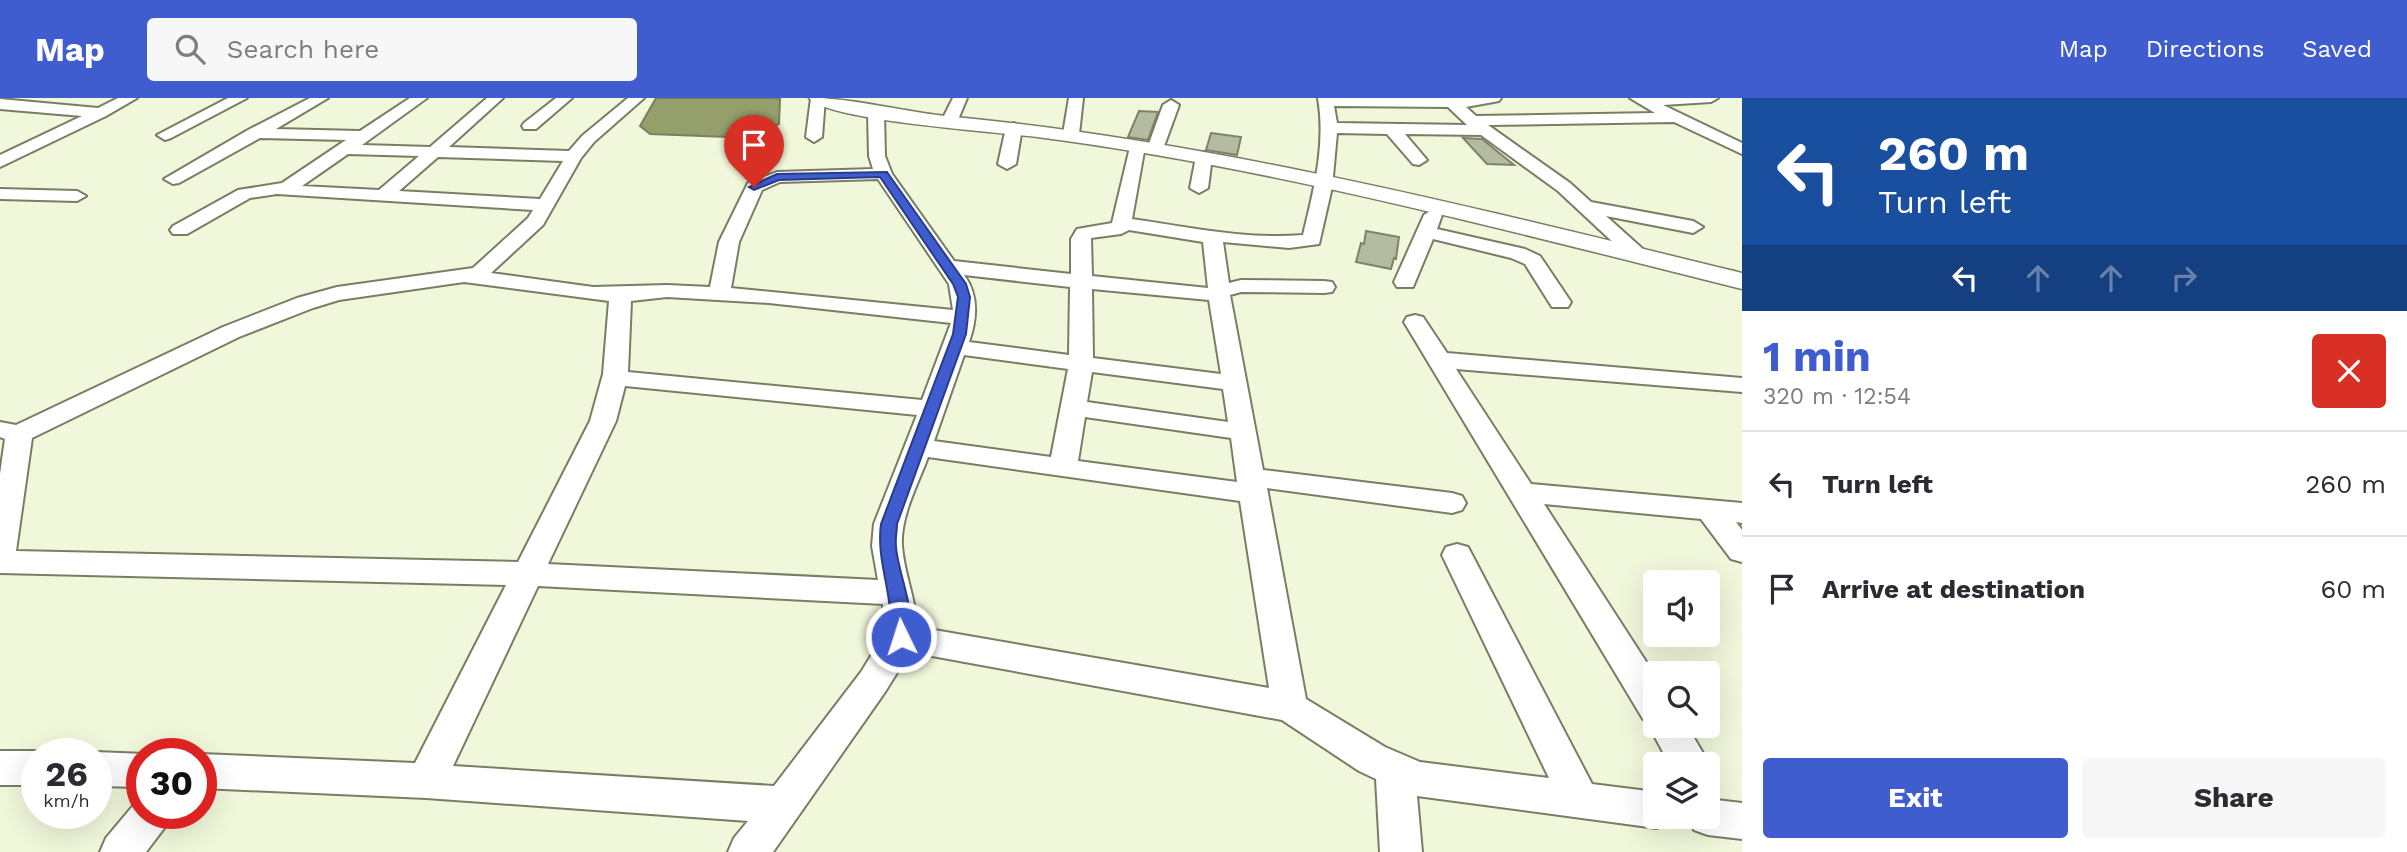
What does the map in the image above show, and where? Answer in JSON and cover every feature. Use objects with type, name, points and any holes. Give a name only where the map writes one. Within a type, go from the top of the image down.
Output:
[{"type":"street","points":[[0,162],[130,98]]},
{"type":"street","points":[[165,135],[240,98]]},
{"type":"street","points":[[173,179],[321,98]]},
{"type":"street","points":[[274,190],[287,188],[421,98]]},
{"type":"street","points":[[383,196],[496,98]]},
{"type":"street","points":[[530,126],[565,98]]},
{"type":"street","points":[[630,98],[637,98]]},
{"type":"street","points":[[0,556],[19,445],[5,431],[231,332],[305,303],[337,294],[480,273],[536,221],[574,156],[598,130],[637,98]]},
{"type":"street","points":[[814,136],[818,98],[844,108],[876,113],[1072,134],[1205,157],[1437,206],[1742,281]]},
{"type":"street","points":[[948,122],[960,98]]},
{"type":"street","points":[[1072,134],[1076,98]]},
{"type":"street","points":[[1122,223],[1204,235],[1308,242],[1312,240],[1325,182],[1330,115],[1326,99],[1473,103],[1494,98]]},
{"type":"street","points":[[1641,100],[1711,98]]},
{"type":"street","points":[[1641,100],[1742,149]]},
{"type":"street","points":[[1452,103],[1564,187],[1638,255]]},
{"type":"street","points":[[0,121],[20,105],[101,113]]},
{"type":"street","points":[[1063,468],[1082,363],[1081,240],[1084,233],[1121,228],[1146,147],[1171,106]]},
{"type":"street","points":[[749,852],[873,682],[901,637],[897,593],[887,546],[889,524],[954,347],[962,318],[964,297],[950,267],[883,174],[877,156],[876,113]]},
{"type":"street","points":[[1329,128],[1392,129],[1676,117]]},
{"type":"street","points":[[1007,164],[1014,128]]},
{"type":"street","points":[[1392,129],[1419,160]]},
{"type":"street","points":[[254,133],[365,136]]},
{"type":"street","points":[[346,149],[574,156]]},
{"type":"street","points":[[1199,188],[1205,157]]},
{"type":"street","points":[[719,293],[729,242],[751,190],[771,171],[788,176],[883,174]]},
{"type":"street","points":[[180,230],[253,191],[544,205]]},
{"type":"street","points":[[0,194],[77,196]]},
{"type":"street","points":[[1405,282],[1437,206]]},
{"type":"street","points":[[1585,206],[1693,227]]},
{"type":"street","points":[[1426,232],[1518,253],[1533,260],[1560,302]]},
{"type":"street","points":[[1204,235],[1214,244],[1219,292],[1290,707]]},
{"type":"street","points":[[950,267],[1184,293],[1219,292],[1241,286],[1324,287]]},
{"type":"street","points":[[471,276],[564,291],[620,295],[667,291],[796,298],[962,318]]},
{"type":"street","points":[[426,781],[603,421],[617,378],[620,295]]},
{"type":"street","points":[[1415,322],[1643,687]]},
{"type":"street","points":[[954,347],[1235,383]]},
{"type":"street","points":[[1439,360],[1742,385]]},
{"type":"street","points":[[617,378],[931,409]]},
{"type":"street","points":[[1074,408],[1243,432]]},
{"type":"street","points":[[918,447],[1063,468],[1452,503]]},
{"type":"street","points":[[1520,492],[1742,513]]},
{"type":"street","points":[[1710,510],[1742,551]]},
{"type":"street","points":[[1457,555],[1580,801]]},
{"type":"street","points":[[0,562],[526,574],[897,593]]},
{"type":"street","points":[[901,637],[1290,707],[1342,742],[1417,779],[1643,808]]},
{"type":"street","points":[[0,768],[21,768]]},
{"type":"street","points":[[1395,769],[1401,852]]},
{"type":"street","points":[[217,772],[426,781],[783,805]]},
{"type":"street","points":[[121,852],[139,829]]},
{"type":"shaded area","points":[[656,98],[780,99],[779,124],[754,138],[650,134],[640,126]]},
{"type":"building","points":[[1139,111],[1158,112],[1148,140],[1128,137]]},
{"type":"building","points":[[1211,133],[1241,137],[1237,155],[1206,150]]},
{"type":"building","points":[[1463,138],[1482,139],[1514,165],[1487,164]]},
{"type":"building","points":[[1366,231],[1399,237],[1396,259],[1394,258],[1391,269],[1356,262]]},
{"type":"route","points":[[754,187],[777,177],[883,174],[960,284],[964,297],[964,313],[960,334],[889,524],[887,546],[900,610],[901,637]]}]
